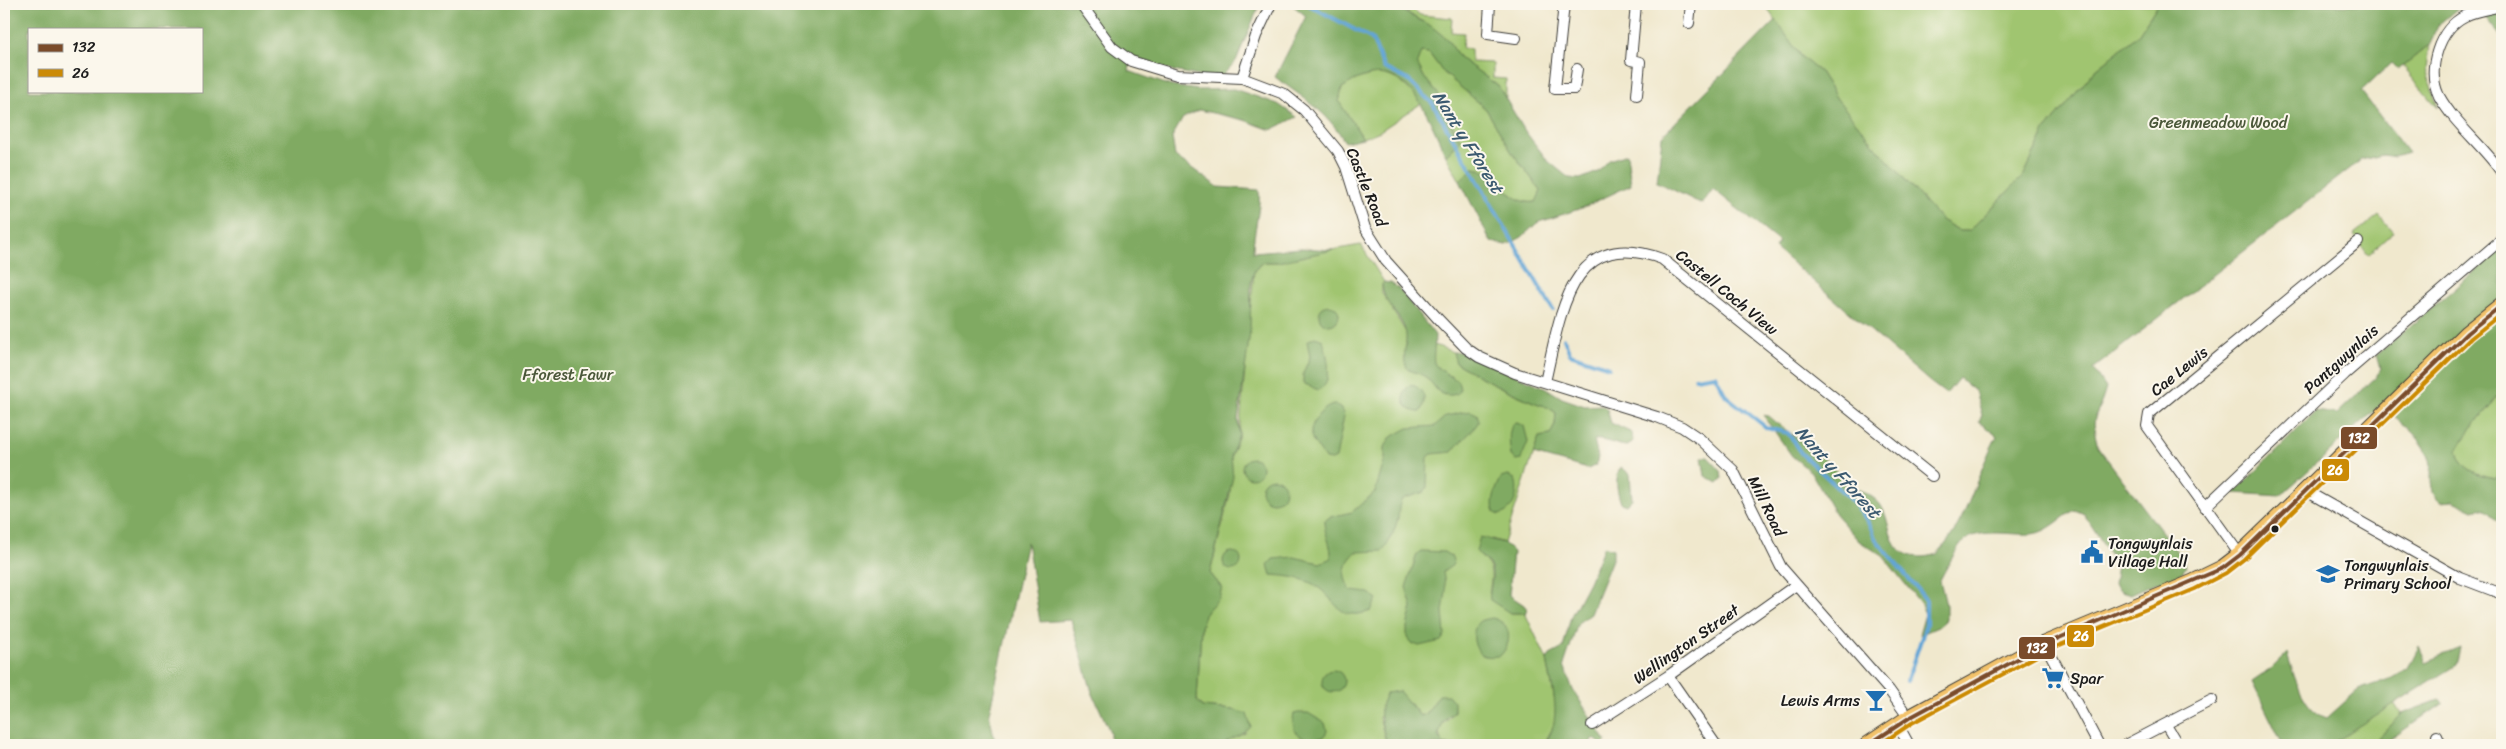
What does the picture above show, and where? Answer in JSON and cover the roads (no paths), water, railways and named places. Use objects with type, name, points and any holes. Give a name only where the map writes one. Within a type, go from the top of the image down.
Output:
[{"type":"main road","points":[[1868,745],[1904,722],[2045,644],[2192,583],[2223,568],[2240,555],[2467,333],[2502,304]]},
{"type":"street","name":"Castle Road","points":[[1081,4],[1112,47],[1132,61],[1177,76],[1242,78],[1284,94],[1304,110],[1338,152],[1346,167],[1358,210],[1374,243],[1402,280],[1466,348],[1494,365],[1545,382]]},
{"type":"street","points":[[1242,78],[1256,36],[1271,4]]},
{"type":"street","points":[[1490,4],[1488,34],[1516,38]]},
{"type":"street","points":[[1564,4],[1555,89],[1574,89],[1577,69]]},
{"type":"street","points":[[1636,4],[1631,60],[1640,62],[1636,95]]},
{"type":"street","points":[[1689,23],[1691,4]]},
{"type":"street","points":[[2502,6],[2480,11],[2458,20],[2448,29],[2437,48],[2435,68],[2436,84],[2442,100],[2502,173]]},
{"type":"street","name":"Pantgwynlais","points":[[2205,507],[2345,374],[2502,239]]},
{"type":"street","name":"Cae Lewis","points":[[2240,555],[2147,426],[2150,414],[2358,242]]},
{"type":"street","name":"Castell Coch View","points":[[1545,382],[1564,303],[1580,274],[1593,261],[1604,256],[1637,251],[1648,253],[1662,258],[1932,476]]},
{"type":"street","name":"Mill Road","points":[[1545,382],[1657,417],[1682,427],[1700,439],[1732,470],[1781,567],[1889,690],[1904,722],[1909,745]]},
{"type":"street","points":[[2306,491],[2460,578],[2502,594]]},
{"type":"street","name":"Wellington Street","points":[[1592,725],[1668,676],[1796,585]]},
{"type":"street","points":[[2045,644],[2099,745]]},
{"type":"street","points":[[1668,676],[1716,745]]},
{"type":"street","points":[[2125,745],[2212,700]]},
{"type":"street","points":[[2166,725],[2178,745]]},
{"type":"waterway","name":"Nant y Fforest","points":[[1307,4],[1372,39],[1384,68],[1408,80],[1433,104],[1553,310]]},
{"type":"waterway","name":"Nant y Fforest","points":[[1564,338],[1570,354],[1609,367]]},
{"type":"waterway","name":"Nant y Fforest","points":[[1695,378],[1715,375],[1726,396],[1767,428],[1788,433],[1801,453],[1854,503],[1870,526],[1875,538],[1926,600],[1926,625],[1907,681]]},
{"type":"place","name":"Tongwynlais Village Hall","points":[[2092,552]]},
{"type":"place","name":"Tongwynlais Primary School","points":[[2328,574]]},
{"type":"place","name":"Spar","points":[[2053,678]]},
{"type":"place","name":"Lewis Arms","points":[[1876,700]]},
{"type":"park label","name":"Greenmeadow Wood","points":[[2218,122]]},
{"type":"park label","name":"Fforest Fawr","points":[[568,374]]}]
